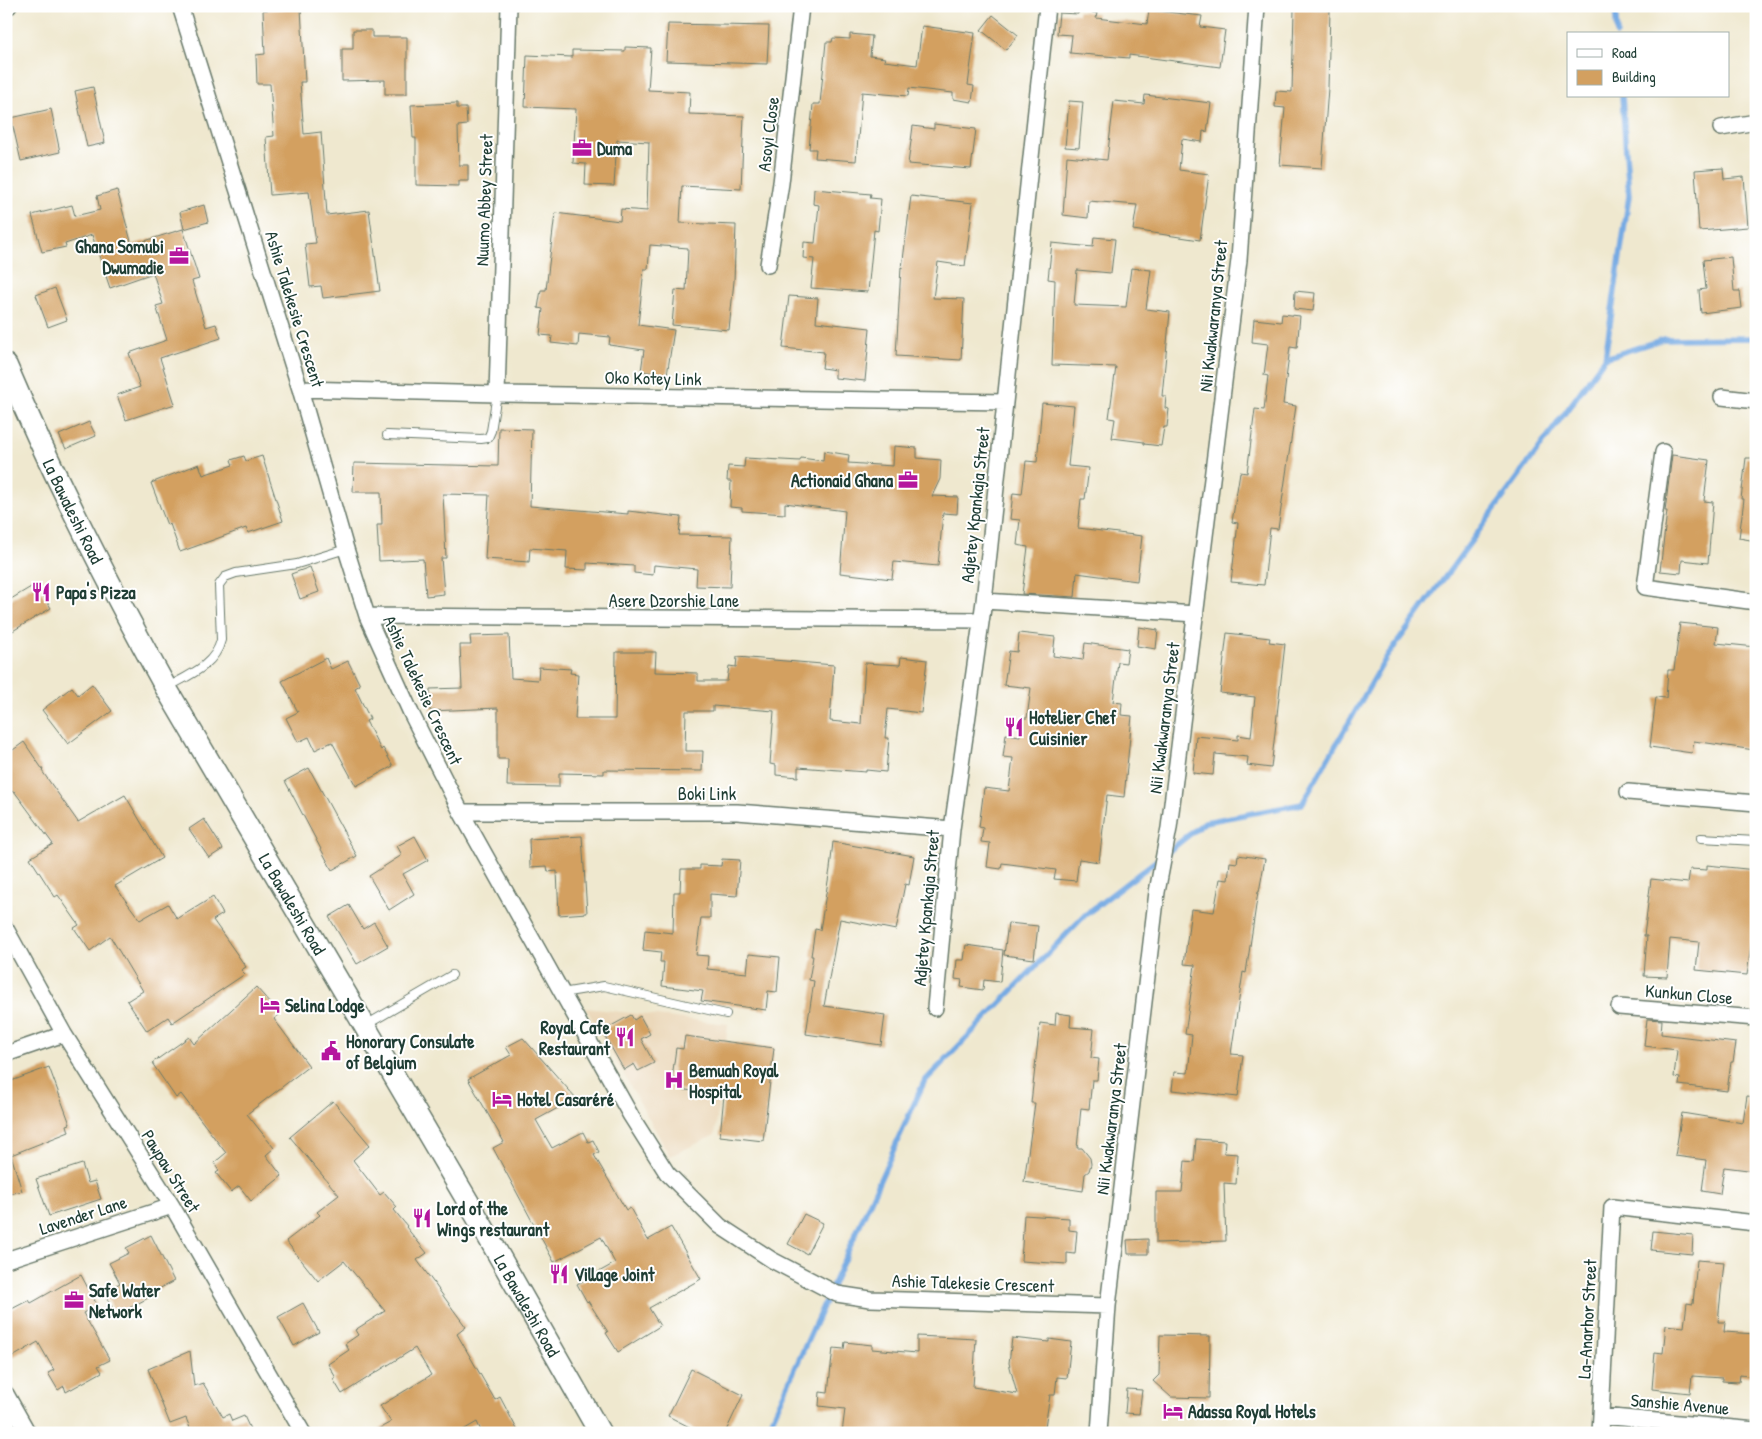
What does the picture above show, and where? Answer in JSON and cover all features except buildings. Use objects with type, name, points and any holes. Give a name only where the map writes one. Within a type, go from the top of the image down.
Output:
[{"type":"main road","name":"La Bawaleshi Road","points":[[6,365],[28,417],[117,600],[166,688],[482,1225],[600,1433]]},
{"type":"street","name":"Ashie Talekesie Crescent","points":[[180,6],[300,388],[367,616],[411,713],[461,812],[631,1116],[667,1173],[720,1226],[772,1260],[837,1294],[870,1299],[1108,1306]]},
{"type":"street","name":"Nuumo Abbey Street","points":[[497,394],[509,6]]},
{"type":"street","name":"Asoyi Close","points":[[768,265],[781,184],[801,6]]},
{"type":"street","name":"Adjetey Kpankaja Street","points":[[935,1008],[952,829],[984,601],[1047,6]]},
{"type":"street","name":"Nii Kwakwaranya Street","points":[[1099,1433],[1108,1306],[1157,892],[1169,828],[1239,260],[1257,6]]},
{"type":"street","points":[[1721,128],[1756,122]]},
{"type":"street","name":"Oko Kotey Link","points":[[300,388],[497,394],[1005,402]]},
{"type":"street","points":[[1722,397],[1756,401]]},
{"type":"street","points":[[1664,452],[1645,587],[1756,602]]},
{"type":"street","points":[[984,601],[1196,614]]},
{"type":"street","name":"Asere Dzorshie Lane","points":[[367,616],[981,620]]},
{"type":"street","points":[[1628,792],[1756,802]]},
{"type":"street","name":"Boki Link","points":[[461,812],[737,812],[952,829]]},
{"type":"street","name":"Pawpaw Street","points":[[6,929],[64,1034],[172,1206],[303,1433]]},
{"type":"street","name":"Kunkun Close","points":[[1619,1007],[1756,1018]]},
{"type":"street","points":[[6,1054],[64,1034]]},
{"type":"street","name":"Lavender Lane","points":[[6,1260],[172,1206]]},
{"type":"street","name":"La-Anarhor Street","points":[[1600,1433],[1612,1207],[1756,1223]]},
{"type":"street","points":[[6,1394],[28,1433]]},
{"type":"street","name":"Sanshie Avenue","points":[[1601,1416],[1756,1430]]},
{"type":"lane","points":[[387,435],[488,438],[491,431],[497,394]]},
{"type":"lane","points":[[166,688],[210,662],[219,648],[221,640],[219,585],[225,577],[236,573],[298,564],[346,549]]},
{"type":"lane","points":[[1701,838],[1756,842]]},
{"type":"lane","points":[[365,1026],[452,975]]},
{"type":"lane","points":[[562,992],[604,986],[726,1014]]},
{"type":"shaded area","name":"Bemuah Royal Hospital","points":[[586,1008],[728,1024],[715,1135],[670,1156]]},
{"type":"waterway","points":[[1615,6],[1617,32]]},
{"type":"waterway","points":[[1169,851],[1205,822],[1302,804],[1386,658],[1605,358],[1629,196],[1622,98]]},
{"type":"waterway","points":[[1605,358],[1664,339],[1756,338]]},
{"type":"waterway","points":[[766,1433],[924,1082],[1085,915],[1161,857]]},
{"type":"place","name":"Duma","points":[[582,148]]},
{"type":"place","name":"Ghana Somubi Dwumadie","points":[[179,256]]},
{"type":"place","name":"Actionaid Ghana","points":[[908,480]]},
{"type":"place","name":"Papa's Pizza","points":[[41,592]]},
{"type":"place","name":"Hotelier Chef Cuisinier","points":[[1014,727]]},
{"type":"place","name":"Selina Lodge","points":[[270,1005]]},
{"type":"place","name":"Royal Cafe Restaurant","points":[[625,1037]]},
{"type":"place","name":"Honorary Consulate of Belgium","points":[[331,1051]]},
{"type":"place","name":"Bemuah Royal Hospital","points":[[674,1080]]},
{"type":"place","name":"Hotel Casaréré","points":[[502,1099]]},
{"type":"place","name":"Lord of the Wings restaurant","points":[[422,1218]]},
{"type":"place","name":"Village Joint","points":[[559,1274]]},
{"type":"place","name":"Safe Water Network","points":[[74,1300]]},
{"type":"place","name":"Adassa Royal Hotels","points":[[1173,1411]]}]
